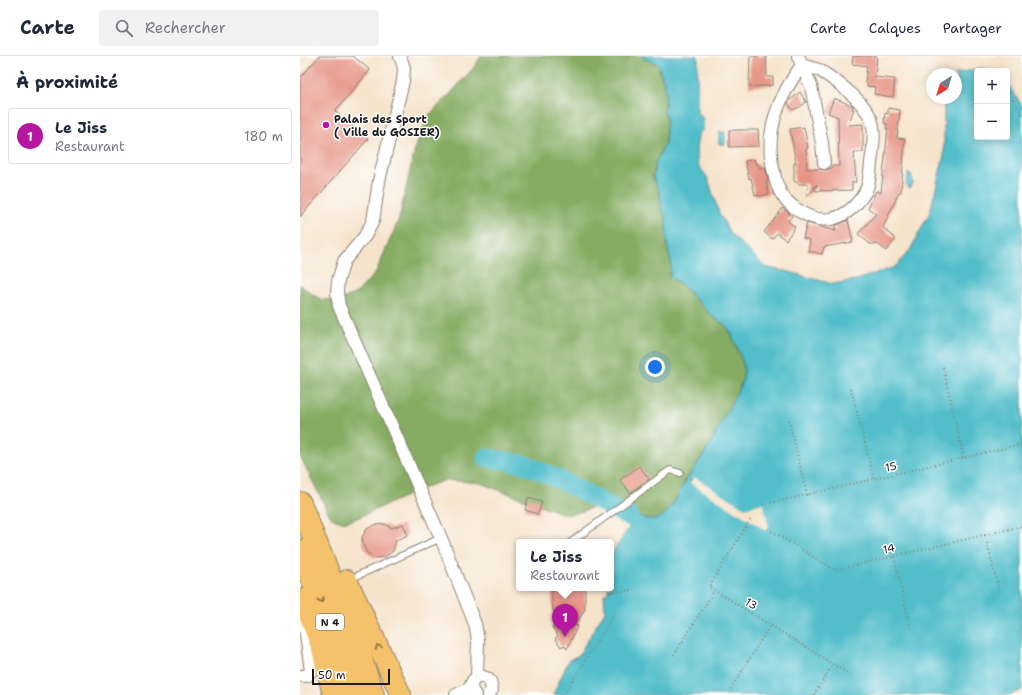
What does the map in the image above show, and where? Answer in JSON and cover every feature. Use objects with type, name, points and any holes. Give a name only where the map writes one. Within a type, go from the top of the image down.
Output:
[{"type":"highway","points":[[300,492],[321,521],[347,580]]},
{"type":"highway","name":"N 4","points":[[300,503],[353,635],[373,695]]},
{"type":"highway","name":"N 4","points":[[300,551],[348,670],[355,695]]},
{"type":"highway","points":[[300,586],[323,649],[334,695]]},
{"type":"main road","points":[[347,580],[401,695]]},
{"type":"street","points":[[400,56],[404,68],[403,81],[379,181],[373,221],[365,236],[344,261],[338,281],[337,292],[339,306],[441,538],[475,624],[478,640],[477,677],[472,682],[473,692],[456,695]]},
{"type":"street","points":[[800,61],[818,70],[848,90],[864,107],[873,124],[870,176],[865,193],[844,215],[833,220],[818,220],[804,215],[790,204],[778,188],[771,163],[770,141],[775,114],[782,96],[800,61]]},
{"type":"street","points":[[800,61],[811,86],[822,143],[824,163]]},
{"type":"street","points":[[300,611],[306,634],[311,664],[310,671],[307,676],[301,678]]},
{"type":"street","points":[[477,677],[486,678],[490,681],[492,687],[491,694]]},
{"type":"lane","points":[[575,539],[670,470],[680,473]]},
{"type":"lane","points":[[347,580],[441,538]]},
{"type":"path","points":[[1010,94],[1022,114]]},
{"type":"path","points":[[943,366],[964,458]]},
{"type":"path","points":[[852,388],[874,479]]},
{"type":"path","points":[[789,420],[807,495]]},
{"type":"path","name":"15","points":[[763,505],[1022,444]]},
{"type":"path","points":[[674,655],[714,591],[709,587],[750,520]]},
{"type":"path","name":"14","points":[[768,529],[835,570],[1022,526]]},
{"type":"path","points":[[985,535],[999,590]]},
{"type":"path","points":[[894,556],[911,632]]},
{"type":"path","points":[[610,592],[634,590]]},
{"type":"path","name":"13","points":[[714,591],[770,624],[852,676]]},
{"type":"path","points":[[564,695],[615,612]]},
{"type":"path","points":[[731,689],[770,624]]},
{"type":"path","points":[[814,695],[833,664]]},
{"type":"green space","points":[[481,56],[642,56],[643,58],[658,64],[664,83],[666,97],[664,111],[667,119],[665,144],[656,161],[653,177],[660,193],[661,206],[666,217],[667,245],[671,262],[670,278],[680,283],[712,316],[724,324],[730,331],[742,360],[744,371],[742,382],[709,447],[686,480],[672,506],[664,515],[656,519],[647,519],[634,514],[613,502],[606,502],[583,511],[567,515],[480,483],[446,480],[428,486],[355,519],[339,521],[330,516],[300,456],[300,285],[323,300],[345,298],[358,292],[376,272],[399,219],[415,149],[429,115],[475,66]]},
{"type":"water","points":[[642,56],[698,56],[697,113],[703,118],[703,129],[698,135],[696,150],[698,164],[708,179],[719,213],[730,233],[765,267],[833,284],[856,280],[895,267],[910,250],[930,212],[944,155],[944,104],[962,104],[962,72],[974,70],[974,140],[1010,140],[1010,87],[1022,106],[1022,690],[1009,695],[553,695],[569,660],[579,655],[605,611],[604,594],[608,593],[608,591],[614,591],[614,550],[629,528],[629,523],[627,520],[634,514],[647,519],[656,519],[664,515],[672,506],[686,480],[709,447],[742,382],[744,371],[742,360],[730,331],[724,324],[712,316],[680,283],[670,278],[671,262],[667,245],[666,217],[661,206],[660,193],[653,177],[656,161],[665,144],[667,119],[664,111],[666,96],[664,83],[658,64],[643,58]]},
{"type":"water","points":[[719,132],[725,132],[725,144],[719,144]]},
{"type":"water","points":[[908,173],[911,174],[913,184],[909,188],[906,185]]},
{"type":"pier","points":[[694,477],[745,508],[763,503],[769,528],[767,531],[690,483]]},
{"type":"building","name":"Palais des Sport ( Ville du GOSIER)","points":[[319,56],[353,56],[370,70],[335,111],[368,139],[300,217],[300,78]]},
{"type":"building","points":[[750,56],[766,56],[767,77],[773,77],[773,85],[749,87]]},
{"type":"building","points":[[853,56],[877,56],[875,77],[895,79],[893,97],[874,94],[875,87],[867,86],[867,83],[865,82],[867,66],[852,64]]},
{"type":"building","points":[[800,92],[806,102],[793,110],[788,104],[789,101]]},
{"type":"building","points":[[834,98],[853,106],[852,109],[854,109],[848,125],[863,124],[863,152],[854,152],[856,182],[852,182],[852,190],[815,191],[817,184],[807,197],[808,184],[799,184],[794,181],[794,163],[796,163],[790,129],[804,127],[808,148],[806,149],[807,169],[825,170],[832,168],[832,166],[839,166],[838,117],[828,113]]},
{"type":"building","points":[[888,108],[900,110],[897,138],[905,139],[901,192],[899,192],[883,228],[896,239],[886,251],[878,244],[870,244],[858,234],[876,214],[868,208],[876,191],[881,193],[888,129],[886,129],[887,124],[884,123],[885,113],[888,114]]},
{"type":"building","points":[[729,130],[758,130],[759,146],[729,147]]},
{"type":"building","points":[[754,159],[756,165],[758,164],[760,168],[765,167],[768,181],[766,182],[769,194],[758,196],[755,195],[751,178],[749,179],[745,161]]},
{"type":"building","points":[[783,208],[792,216],[788,221],[795,227],[786,240],[777,233],[772,239],[764,232]]},
{"type":"building","points":[[848,220],[853,242],[824,247],[822,254],[808,251],[810,240],[803,238],[807,223],[836,231],[835,226]]},
{"type":"building","points":[[639,466],[649,479],[630,493],[620,480]]},
{"type":"building","points":[[528,498],[542,502],[538,514],[525,510]]},
{"type":"building","points":[[385,524],[392,528],[403,524],[408,535],[396,540],[393,551],[385,557],[375,558],[367,553],[362,537],[367,529],[375,525]]},
{"type":"building","points":[[551,591],[585,591],[585,609],[575,626],[578,625],[567,649],[564,645],[561,647],[555,638],[558,636],[552,627],[568,625],[553,611]]},
{"type":"waterway","points":[[486,458],[504,460],[528,466],[547,473],[630,517]]},
{"type":"place","name":"Palais des Sport ( Ville du GOSIER)","points":[[326,125]]},
{"type":"place","name":"Le Jiss","points":[[565,637]]}]
